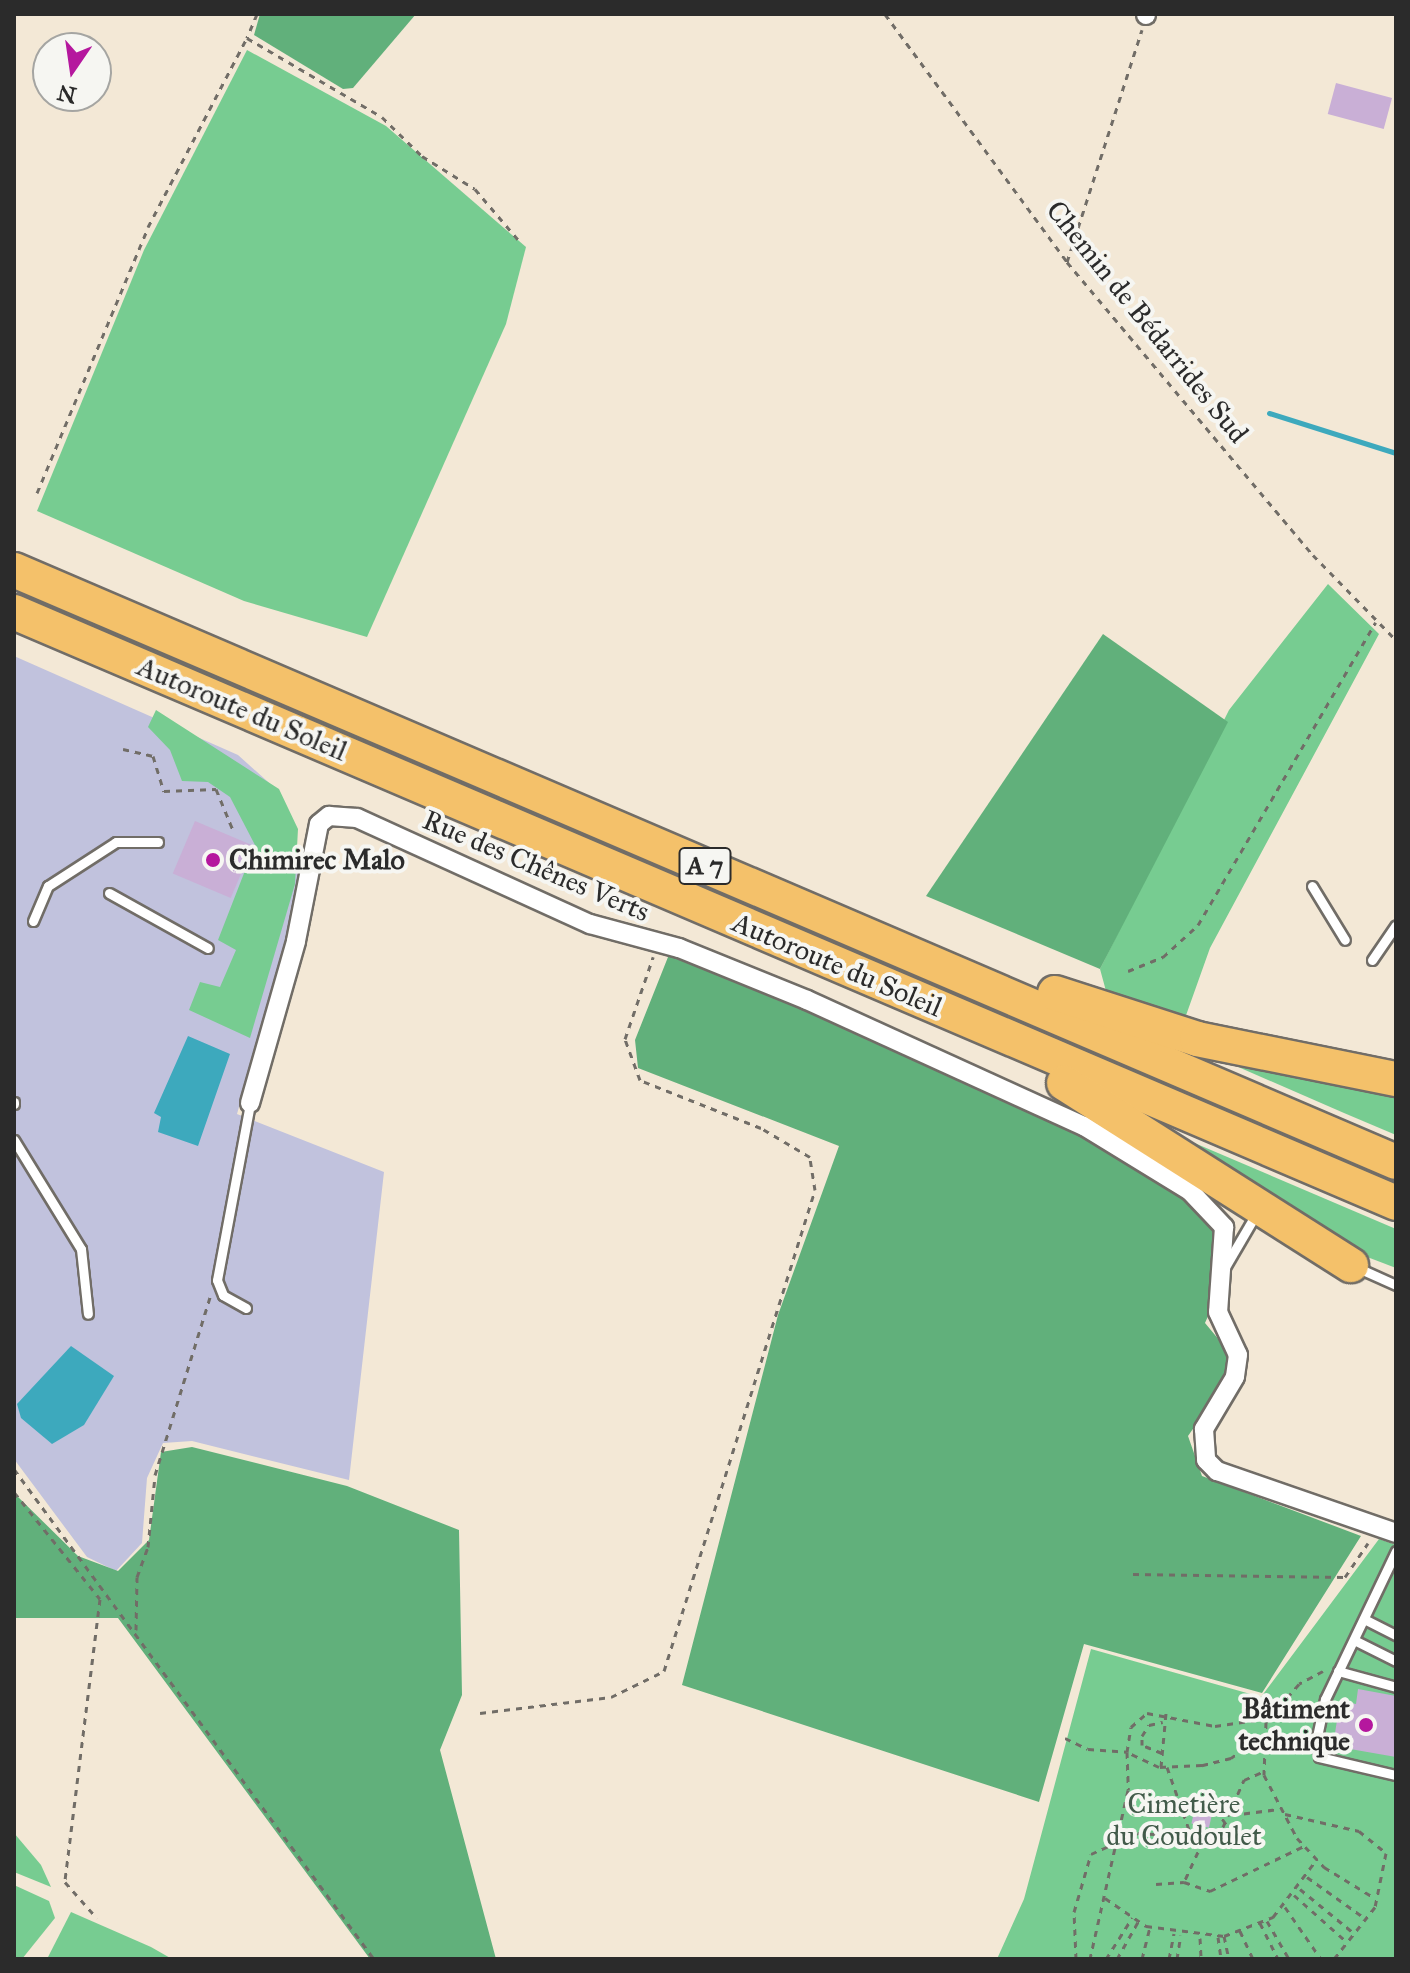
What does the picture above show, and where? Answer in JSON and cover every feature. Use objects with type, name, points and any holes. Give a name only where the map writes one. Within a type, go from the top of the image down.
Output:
[{"type":"highway","name":"Autoroute du Soleil","points":[[14,570],[1396,1162]]},
{"type":"highway","name":"Autoroute du Soleil","points":[[14,612],[1396,1203]]},
{"type":"highway","points":[[909,953],[1197,1039],[1396,1079]]},
{"type":"highway","points":[[892,988],[1136,1123],[1351,1265]]},
{"type":"street","name":"Rue des Chênes Verts","points":[[250,1103],[296,941],[311,849],[329,816],[357,818],[482,879],[653,945],[679,948],[807,1000],[1084,1126],[1218,1213],[1224,1270],[1218,1312],[1238,1355],[1235,1377],[1204,1429],[1206,1460],[1217,1471],[1396,1533]]},
{"type":"lane","points":[[33,921],[48,886],[116,842],[158,842]]},
{"type":"lane","points":[[1312,886],[1345,940]]},
{"type":"lane","points":[[109,893],[208,948]]},
{"type":"lane","points":[[1372,960],[1396,925]]},
{"type":"lane","points":[[246,1308],[223,1295],[217,1280],[250,1103]]},
{"type":"lane","points":[[14,1140],[81,1249],[88,1314]]},
{"type":"lane","points":[[1224,1270],[1261,1205]]},
{"type":"lane","points":[[1351,1265],[1396,1285]]},
{"type":"lane","points":[[1396,1551],[1325,1699],[1319,1757],[1396,1775]]},
{"type":"lane","points":[[1364,1619],[1396,1635]]},
{"type":"lane","points":[[1354,1640],[1396,1661]]},
{"type":"lane","points":[[1338,1671],[1396,1687]]},
{"type":"path","points":[[37,493],[148,227],[257,14]]},
{"type":"path","name":"Chemin de Bédarrides Sud","points":[[885,14],[1067,262],[1396,640]]},
{"type":"path","points":[[1067,262],[1146,14]]},
{"type":"path","points":[[247,38],[382,117],[422,156],[475,189],[521,243]]},
{"type":"path","points":[[1128,971],[1163,957],[1198,925],[1377,621]]},
{"type":"path","points":[[123,749],[153,756],[164,791],[216,789],[233,830]]},
{"type":"path","points":[[480,1713],[611,1697],[664,1671],[815,1190],[810,1157],[761,1128],[640,1080],[625,1039],[653,945]]},
{"type":"path","points":[[136,1634],[137,1577],[148,1547],[155,1475],[217,1280]]},
{"type":"path","points":[[14,1469],[374,1959]]},
{"type":"path","points":[[14,1492],[100,1599],[65,1882],[97,1918]]},
{"type":"path","points":[[1133,1574],[1345,1577],[1376,1525]]},
{"type":"path","points":[[1338,1671],[1306,1679],[1269,1718],[1264,1734],[1264,1771],[1281,1811],[1304,1846],[1317,1859],[1373,1897]]},
{"type":"path","points":[[1090,1959],[1120,1838],[1127,1752],[1130,1732],[1137,1718],[1166,1712],[1215,1726],[1269,1718]]},
{"type":"path","points":[[1166,1712],[1163,1722],[1164,1767],[1183,1806],[1193,1840]]},
{"type":"path","points":[[1130,1732],[1142,1735],[1163,1722]]},
{"type":"path","points":[[1065,1738],[1088,1749],[1127,1752],[1164,1767],[1231,1758],[1264,1734]]},
{"type":"path","points":[[1142,1735],[1142,1745],[1162,1753]]},
{"type":"path","points":[[1076,1959],[1074,1912],[1091,1854],[1120,1838],[1160,1833],[1203,1841],[1218,1838],[1232,1815],[1244,1780],[1264,1771]]},
{"type":"path","points":[[1183,1806],[1209,1799],[1227,1826]]},
{"type":"path","points":[[1232,1815],[1281,1811],[1359,1831],[1381,1844],[1387,1862],[1366,1919],[1334,1959]]},
{"type":"path","points":[[1184,1882],[1203,1841]]},
{"type":"path","points":[[1156,1884],[1184,1882],[1222,1889],[1304,1846]]},
{"type":"path","points":[[1105,1898],[1150,1927],[1200,1938],[1224,1936],[1267,1920],[1284,1906],[1300,1889],[1317,1859]]},
{"type":"path","points":[[1307,1877],[1366,1919]]},
{"type":"path","points":[[1300,1889],[1355,1934]]},
{"type":"path","points":[[1294,1895],[1348,1943]]},
{"type":"path","points":[[1312,1911],[1318,1905]]},
{"type":"path","points":[[1284,1906],[1321,1959]]},
{"type":"path","points":[[1107,1959],[1132,1918]]},
{"type":"path","points":[[1267,1920],[1289,1959]]},
{"type":"path","points":[[1331,1927],[1337,1920]]},
{"type":"path","points":[[1117,1959],[1138,1922]]},
{"type":"path","points":[[1260,1923],[1278,1959]]},
{"type":"path","points":[[1142,1959],[1150,1927]]},
{"type":"path","points":[[1240,1931],[1253,1959]]},
{"type":"path","points":[[1174,1933],[1169,1958],[1178,1959],[1181,1935]]},
{"type":"path","points":[[1224,1936],[1226,1959]]},
{"type":"path","points":[[1218,1937],[1226,1959]]},
{"type":"path","points":[[1120,1938],[1126,1943]]},
{"type":"path","points":[[1200,1938],[1201,1959]]},
{"type":"path","points":[[1271,1944],[1278,1940]]},
{"type":"shaded area","name":"Chimirec Malo","points":[[14,656],[238,755],[277,790],[295,830],[299,890],[237,1114],[384,1172],[349,1480],[192,1441],[163,1443],[147,1478],[142,1543],[116,1571],[87,1557],[14,1459]]},
{"type":"green space","points":[[260,14],[416,14],[353,88],[343,89],[254,35]]},
{"type":"green space","points":[[247,50],[386,126],[526,247],[506,324],[367,637],[244,601],[37,511],[144,250]]},
{"type":"green space","points":[[1328,584],[1379,634],[1210,948],[1184,1021],[1106,991],[1100,969],[1229,710]]},
{"type":"green space","points":[[1103,634],[1228,722],[1100,969],[926,896]]},
{"type":"green space","points":[[156,710],[279,789],[298,829],[295,884],[250,1038],[189,1010],[200,982],[220,987],[236,950],[218,940],[255,845],[230,797],[208,782],[182,781],[170,750],[148,727]]},
{"type":"green space","points":[[670,952],[1083,1130],[1228,1223],[1229,1269],[1205,1323],[1225,1347],[1231,1374],[1188,1436],[1202,1476],[1361,1536],[1262,1693],[1084,1644],[1039,1802],[682,1685],[778,1315],[839,1146],[638,1068],[635,1040]]},
{"type":"green space","points":[[1204,1052],[1396,1096],[1396,1135],[1344,1113]]},
{"type":"green space","points":[[1178,1136],[1396,1229],[1396,1268],[1328,1242]]},
{"type":"green space","points":[[192,1447],[347,1486],[459,1530],[462,1695],[440,1750],[496,1959],[370,1959],[118,1618],[14,1618],[14,1493],[78,1556],[118,1571],[149,1540],[161,1452]]},
{"type":"green space","name":"Cimetière du Coudoulet","points":[[1379,1539],[1396,1545],[1396,1959],[997,1959],[1024,1899],[1091,1649],[1261,1697]]},
{"type":"green space","points":[[14,1833],[41,1865],[51,1887],[14,1872]]},
{"type":"green space","points":[[14,1885],[49,1901],[55,1918],[22,1959],[14,1959]]},
{"type":"green space","points":[[71,1912],[151,1947],[172,1959],[47,1959]]},
{"type":"water","points":[[188,1036],[230,1054],[198,1146],[158,1132],[161,1117],[154,1113]]},
{"type":"water","points":[[71,1346],[114,1376],[84,1425],[52,1444],[21,1418],[17,1404]]},
{"type":"building","points":[[1336,83],[1392,98],[1384,129],[1328,114]]},
{"type":"building","name":"Chimirec Malo","points":[[195,821],[253,846],[231,898],[173,873]]},
{"type":"building","name":"Bâtiment technique","points":[[1358,1689],[1396,1696],[1396,1757],[1333,1746],[1340,1701],[1356,1704]]},
{"type":"building","points":[[1195,1808],[1213,1812],[1209,1828],[1191,1824]]},
{"type":"waterway","points":[[1269,413],[1396,453]]},
{"type":"place","name":"Chimirec Malo","points":[[213,860]]},
{"type":"place","name":"Bâtiment technique","points":[[1366,1725]]}]
